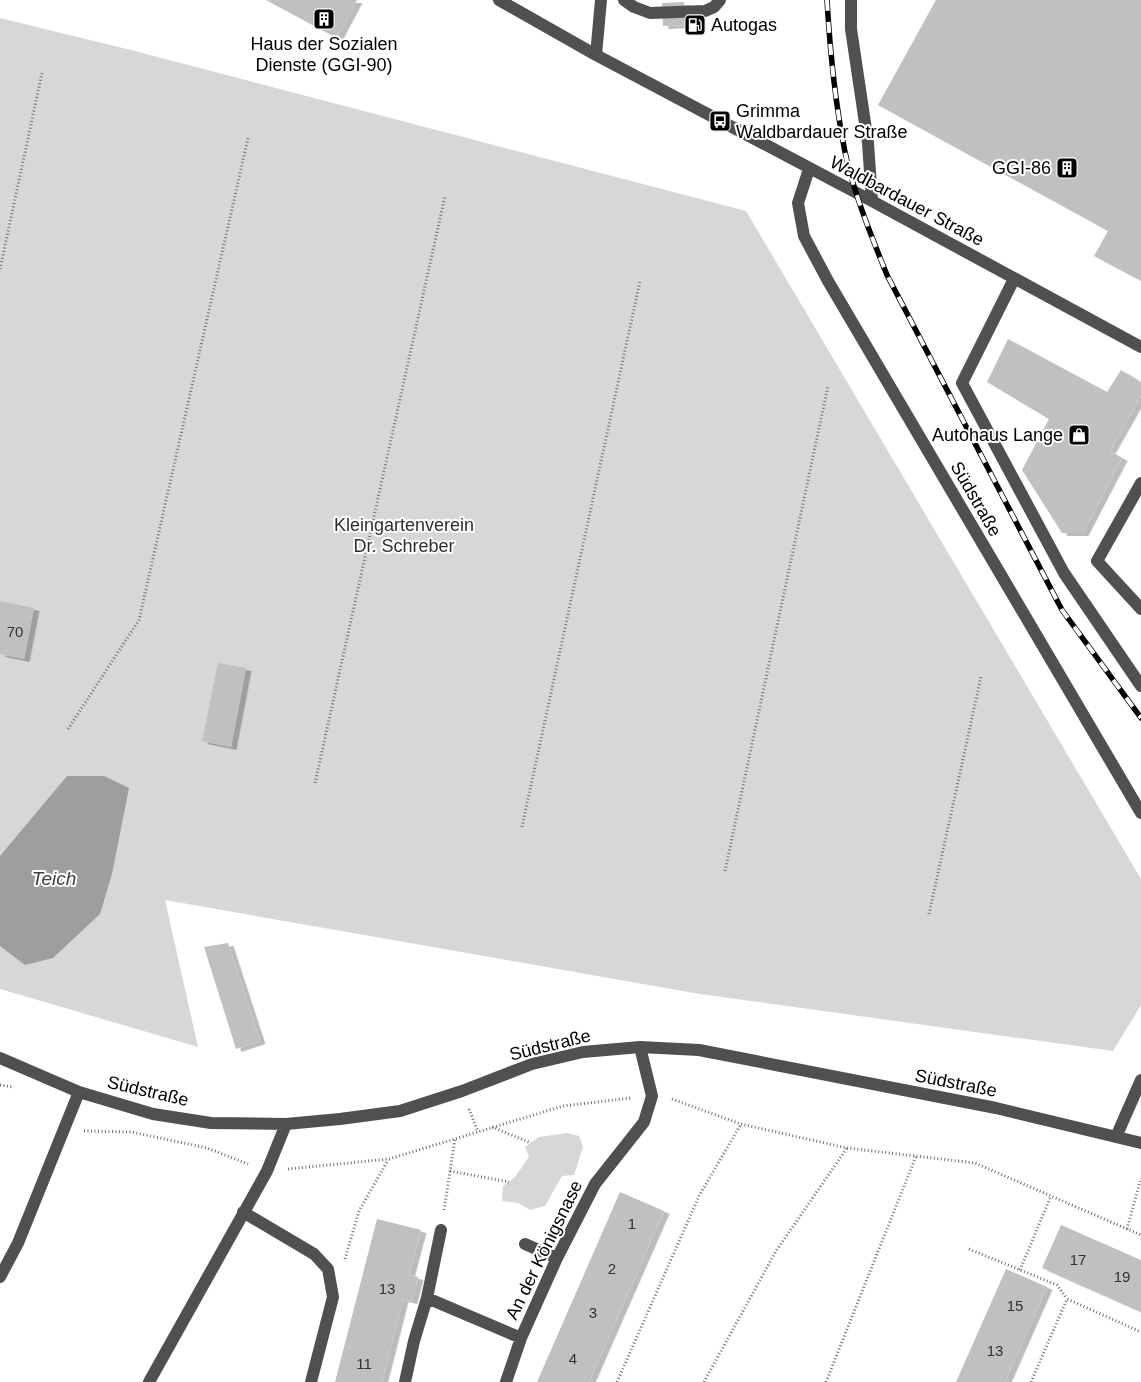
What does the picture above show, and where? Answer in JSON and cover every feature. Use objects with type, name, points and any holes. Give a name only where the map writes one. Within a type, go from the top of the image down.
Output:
[{"type":"street","name":"Waldbardauer Straße","points":[[499,0],[596,55],[872,201],[1141,347]]},
{"type":"street","points":[[596,55],[601,0]]},
{"type":"street","points":[[624,0],[634,7],[650,13],[705,11],[714,8],[720,0]]},
{"type":"street","points":[[851,0],[851,29],[868,143],[872,201]]},
{"type":"street","name":"Südstraße","points":[[809,168],[798,203],[804,236],[828,281],[1141,813]]},
{"type":"street","points":[[1014,279],[962,383],[1064,573],[1141,686]]},
{"type":"street","points":[[1141,483],[1097,560],[1141,610]]},
{"type":"street","points":[[640,1047],[652,1096]]},
{"type":"street","name":"Südstraße","points":[[0,1058],[80,1092],[153,1114],[211,1123],[286,1124],[400,1111],[532,1064],[583,1052],[640,1047],[699,1050],[996,1108],[1141,1143]]},
{"type":"street","points":[[1116,1137],[1141,1080]]},
{"type":"street","points":[[0,1277],[18,1243],[80,1092]]},
{"type":"street","name":"An der Königsnase","points":[[506,1382],[522,1338],[557,1258],[595,1184],[644,1122],[652,1096]]},
{"type":"street","points":[[149,1382],[267,1171],[286,1124]]},
{"type":"street","points":[[243,1212],[314,1254],[328,1269],[333,1297],[311,1382]]},
{"type":"street","points":[[405,1382],[414,1341],[428,1298],[441,1230]]},
{"type":"street","points":[[525,1244],[557,1258]]},
{"type":"street","name":"An der Königsnase","points":[[428,1298],[522,1338]]},
{"type":"path","points":[[0,268],[42,73]]},
{"type":"path","points":[[68,730],[139,620],[248,138]]},
{"type":"path","points":[[315,783],[446,196]]},
{"type":"path","points":[[522,827],[640,281]]},
{"type":"path","points":[[726,871],[828,386]]},
{"type":"path","points":[[929,914],[981,677]]},
{"type":"path","points":[[64,1131],[132,1132],[207,1148],[267,1171],[389,1160],[563,1106],[652,1096],[668,1098],[741,1124],[847,1148],[975,1163],[1141,1235]]},
{"type":"path","points":[[617,1382],[699,1196],[741,1124]]},
{"type":"path","points":[[492,1128],[530,1143]]},
{"type":"path","points":[[441,1230],[455,1139]]},
{"type":"path","points":[[704,1382],[776,1251],[847,1148]]},
{"type":"path","points":[[826,1382],[916,1156]]},
{"type":"path","points":[[333,1297],[359,1211],[389,1160]]},
{"type":"path","points":[[450,1171],[509,1182]]},
{"type":"path","points":[[1126,1229],[1141,1178]]},
{"type":"path","points":[[1020,1270],[1052,1196]]},
{"type":"path","points":[[969,1248],[1057,1285],[1067,1299],[1141,1332]]},
{"type":"path","points":[[1031,1382],[1067,1299]]},
{"type":"green space","name":"Kleingartenverein Dr. Schreber","points":[[0,18],[135,51],[746,211],[1141,879],[1141,1005],[1113,1051],[700,994],[165,900],[198,1047],[0,989]]},
{"type":"green space","points":[[567,1133],[579,1136],[583,1147],[574,1175],[562,1176],[545,1206],[530,1210],[518,1203],[502,1201],[503,1186],[515,1177],[529,1157],[525,1147],[539,1137]]},
{"type":"water","name":"Teich","points":[[67,776],[104,776],[129,788],[112,874],[100,914],[53,958],[25,965],[0,946],[0,856]]},
{"type":"building","name":"Haus der Sozialen Dienste (GGI-90)","points":[[266,0],[357,0],[337,38]]},
{"type":"building","name":"GGI-86","points":[[936,0],[1141,0],[1141,281],[1094,256],[1108,231],[878,105]]},
{"type":"building","points":[[684,2],[684,25],[663,26],[662,3]]},
{"type":"building","name":"Autohaus Lange","points":[[1008,339],[1107,392],[1121,370],[1141,382],[1141,396],[1110,451],[1122,458],[1083,533],[1062,533],[1022,470],[1049,419],[987,382]]},
{"type":"building","points":[[0,601],[34,608],[24,659],[0,654]]},
{"type":"building","points":[[218,663],[246,668],[231,747],[202,741]]},
{"type":"building","points":[[228,943],[260,1041],[236,1049],[204,947]]},
{"type":"building","points":[[620,1192],[664,1211],[589,1382],[537,1382]]},
{"type":"building","points":[[377,1219],[421,1230],[409,1275],[418,1277],[412,1301],[403,1299],[382,1382],[335,1382]]},
{"type":"building","points":[[1061,1225],[1141,1260],[1141,1312],[1042,1268]]},
{"type":"building","points":[[1006,1269],[1047,1287],[1005,1382],[956,1382]]},
{"type":"railway","points":[[827,0],[833,76],[845,152],[858,199],[887,275],[1062,610],[1141,718]]},
{"type":"place","name":"Haus der Sozialen Dienste (GGI-90)","points":[[324,19]]},
{"type":"place","name":"Autogas","points":[[695,25]]},
{"type":"place","name":"Grimma Waldbardauer Straße","points":[[720,121]]},
{"type":"place","name":"GGI-86","points":[[1067,168]]},
{"type":"place","name":"Autohaus Lange","points":[[1079,435]]}]
